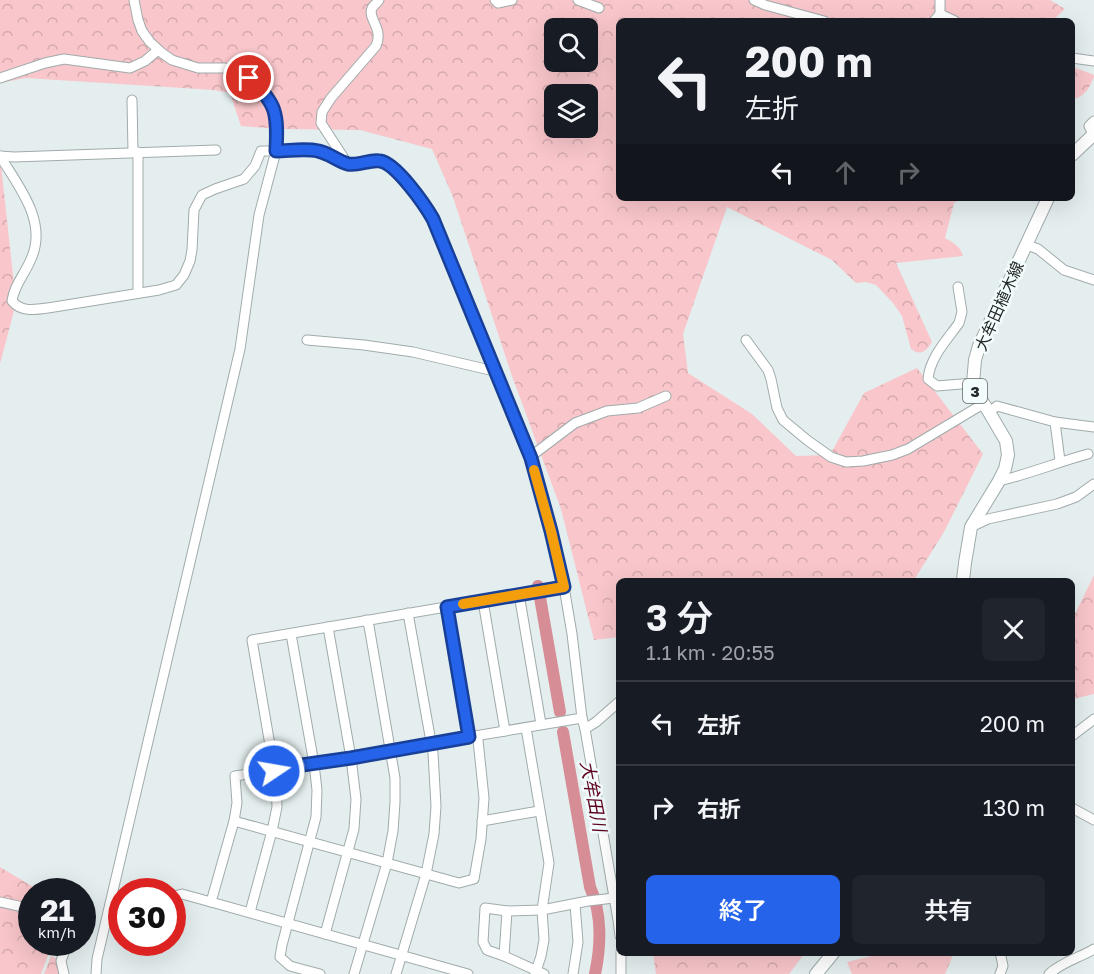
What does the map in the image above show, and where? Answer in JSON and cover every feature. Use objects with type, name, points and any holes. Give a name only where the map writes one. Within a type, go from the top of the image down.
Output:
[{"type":"main road","points":[[1075,152],[1094,134]]},
{"type":"main road","name":"大牟田植木線","points":[[973,382],[979,346],[1047,201]]},
{"type":"main road","name":"3","points":[[963,578],[971,527],[999,481],[1008,455],[1006,441],[976,392],[973,382]]},
{"type":"main road","points":[[816,974],[831,956]]},
{"type":"street","points":[[96,974],[240,349],[259,215],[276,151],[277,128],[270,100],[264,91],[249,78],[225,68],[198,68],[172,60],[158,50],[142,31],[134,0]]},
{"type":"street","points":[[347,163],[321,123],[322,112],[331,98],[376,46],[379,40],[378,30],[372,16],[372,9],[379,0]]},
{"type":"street","points":[[495,0],[498,3],[512,0]]},
{"type":"street","points":[[578,0],[599,8]]},
{"type":"street","points":[[754,0],[813,18]]},
{"type":"street","points":[[937,17],[940,0]]},
{"type":"street","points":[[0,78],[64,59],[130,68],[145,61],[158,50]]},
{"type":"street","points":[[1075,58],[1094,61]]},
{"type":"street","points":[[132,100],[138,293]]},
{"type":"street","points":[[1094,121],[1089,126],[1094,134]]},
{"type":"street","points":[[0,156],[216,150]]},
{"type":"street","points":[[0,156],[31,208],[36,222],[35,249],[31,261],[13,291],[12,301],[17,308],[30,310],[159,290],[176,285],[184,275],[190,261],[194,210],[202,195],[244,179],[255,166],[261,151],[317,151],[354,165],[382,161],[391,165],[421,199],[433,219],[531,458],[564,587],[582,718],[616,911]]},
{"type":"street","points":[[1027,245],[1038,249],[1064,270],[1094,280]]},
{"type":"street","points":[[958,287],[962,312],[959,323],[935,356],[928,370],[927,379],[937,386],[973,382]]},
{"type":"street","points":[[307,340],[413,352],[494,371]]},
{"type":"street","points":[[746,340],[768,370],[777,408],[783,420],[831,457],[846,462],[863,462],[892,455],[986,408],[997,406],[1055,422],[1094,427]]},
{"type":"street","points":[[531,458],[575,423],[607,411],[638,408],[666,396]]},
{"type":"street","points":[[1055,422],[1060,461]]},
{"type":"street","points":[[999,481],[1025,475],[1060,461],[1088,454]]},
{"type":"street","points":[[971,527],[988,519],[1057,504],[1076,497],[1094,484]]},
{"type":"street","points":[[250,912],[277,807],[274,769],[252,640],[564,587]]},
{"type":"street","points":[[519,594],[541,724]]},
{"type":"street","points":[[483,601],[505,731]]},
{"type":"street","points":[[234,821],[459,883],[474,879],[484,798],[482,768],[478,740],[472,736],[447,607]]},
{"type":"street","points":[[396,974],[426,874],[434,834],[436,806],[435,769],[408,613]]},
{"type":"street","points":[[354,974],[387,863],[395,802],[395,778],[369,626],[366,620]]},
{"type":"street","points":[[326,934],[354,829],[356,799],[328,627]]},
{"type":"street","points":[[291,634],[314,764],[316,818],[279,957],[290,966],[320,974]]},
{"type":"street","points":[[585,729],[616,704]]},
{"type":"street","points":[[211,902],[234,821],[237,803],[235,776],[582,718]]},
{"type":"street","points":[[1075,734],[1094,719]]},
{"type":"street","points":[[525,728],[549,864],[542,910],[544,940],[538,973],[487,950],[483,942],[485,908],[507,911],[542,910],[614,898]]},
{"type":"street","points":[[1075,810],[1094,820]]},
{"type":"street","points":[[482,821],[539,811]]},
{"type":"street","points":[[186,895],[402,955],[443,971],[468,974]]},
{"type":"street","points":[[0,902],[18,906]]},
{"type":"street","points":[[573,974],[578,942],[575,904]]},
{"type":"street","points":[[504,956],[507,911]]},
{"type":"street","points":[[1049,974],[1059,965],[1094,949]]},
{"type":"street","points":[[63,956],[61,961],[64,974]]},
{"type":"street","points":[[621,956],[621,974]]},
{"type":"street","points":[[1000,974],[1003,966],[1001,956]]},
{"type":"green space","points":[[0,0],[1050,0],[1065,9],[1055,18],[616,18],[616,201],[957,201],[954,203],[945,238],[958,247],[963,256],[896,263],[932,342],[926,350],[921,352],[911,349],[902,316],[876,285],[866,282],[856,283],[832,260],[727,207],[683,334],[688,373],[752,414],[796,456],[830,455],[864,393],[917,368],[983,454],[944,532],[915,578],[616,578],[616,637],[594,640],[561,509],[512,376],[453,197],[432,149],[360,130],[241,126],[230,93],[214,90],[26,78],[0,83]]},
{"type":"green space","points":[[1075,68],[1094,75],[1084,94],[1075,98]]},
{"type":"green space","points":[[0,156],[16,303],[0,364]]},
{"type":"green space","points":[[1094,575],[1094,694],[1075,699],[1075,613]]},
{"type":"green space","points":[[0,867],[18,878],[18,956],[48,956],[41,974],[0,974]]},
{"type":"green space","points":[[51,956],[57,959],[61,974],[44,974]]},
{"type":"green space","points":[[654,956],[803,956],[789,974],[656,974]]},
{"type":"green space","points":[[872,956],[953,956],[945,974],[852,974],[847,962]]},
{"type":"waterway","name":"大牟田川","points":[[538,586],[560,712]]},
{"type":"waterway","name":"大牟田川","points":[[563,732],[590,887],[597,908],[599,941],[595,974]]},
{"type":"slow traffic","points":[[463,604],[564,587],[534,470]]},
{"type":"route","points":[[249,78],[264,91],[275,113],[276,151],[317,151],[354,165],[382,161],[391,165],[427,208],[531,458],[564,587],[447,607],[469,737],[274,769],[274,771]]}]
